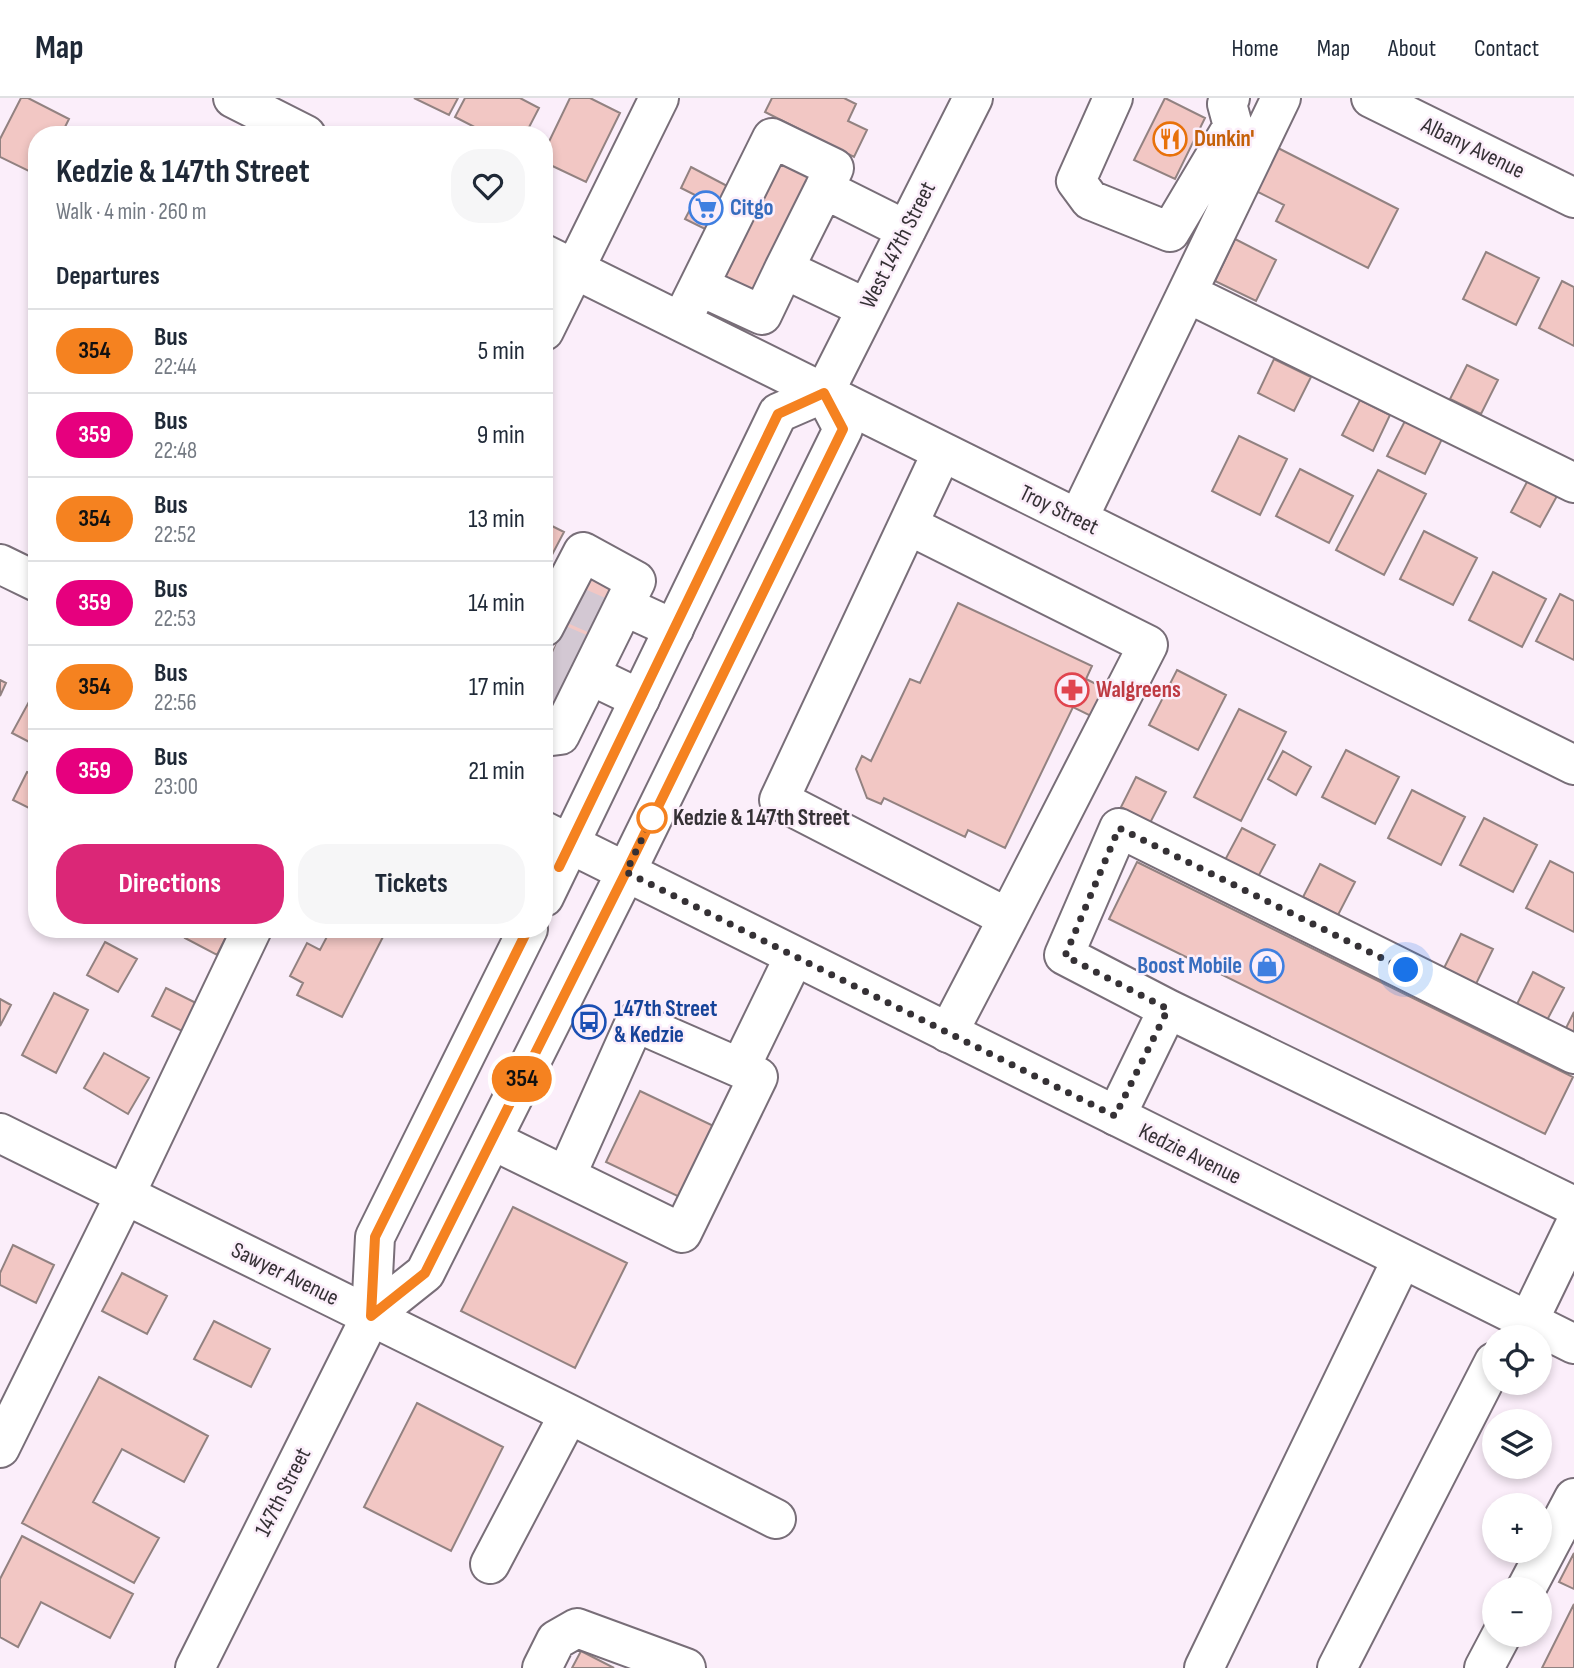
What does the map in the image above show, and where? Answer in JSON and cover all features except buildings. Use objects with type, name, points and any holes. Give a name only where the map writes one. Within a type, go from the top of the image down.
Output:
[{"type":"main road","points":[[233,98],[288,126]]},
{"type":"main road","points":[[553,289],[559,261],[659,98]]},
{"type":"main road","name":"West 147th Street","points":[[824,393],[973,98]]},
{"type":"main road","points":[[1112,98],[1076,181],[1090,200],[1170,232],[1233,126],[1229,101]]},
{"type":"main road","points":[[1132,98],[1109,146],[1105,176],[1121,190],[1143,199],[1166,197],[1194,172],[1229,101]]},
{"type":"main road","points":[[1078,519],[1281,98]]},
{"type":"main road","name":"Albany Avenue","points":[[1371,98],[1574,198]]},
{"type":"main road","points":[[681,322],[772,138],[834,168],[762,316],[699,286]]},
{"type":"main road","points":[[824,189],[906,230]]},
{"type":"main road","name":"Troy Street","points":[[559,261],[1574,765]]},
{"type":"main road","points":[[784,270],[866,308]]},
{"type":"main road","points":[[1187,293],[1574,484]]},
{"type":"main road","points":[[553,855],[557,837],[640,699],[778,414],[824,393],[843,429],[626,872]]},
{"type":"main road","points":[[942,452],[779,800],[1008,918]]},
{"type":"main road","points":[[908,525],[1148,645],[948,1033]]},
{"type":"main road","points":[[0,564],[28,578]]},
{"type":"main road","points":[[553,736],[560,735],[587,675],[578,620],[674,629]]},
{"type":"main road","points":[[587,675],[640,699]]},
{"type":"main road","points":[[1574,1054],[1119,828],[1065,956],[1168,1009],[1574,1206]]},
{"type":"main road","name":"Kedzie Avenue","points":[[557,837],[1402,1259],[1518,1325]]},
{"type":"main road","name":"147th Street","points":[[371,1316],[425,1273],[626,872]]},
{"type":"main road","points":[[0,1448],[248,938]]},
{"type":"main road","name":"147th Street","points":[[195,1668],[371,1316],[375,1237],[524,938]]},
{"type":"main road","points":[[740,1068],[794,957]]},
{"type":"main road","points":[[1115,1116],[1168,1009]]},
{"type":"main road","points":[[492,1140],[682,1233],[758,1077],[635,1021],[566,1176]]},
{"type":"main road","name":"Sawyer Avenue","points":[[0,1133],[776,1519]]},
{"type":"main road","points":[[1518,1325],[1574,1227]]},
{"type":"main road","points":[[1204,1668],[1402,1259]]},
{"type":"main road","name":"Kedzie Avenue","points":[[1552,1337],[1574,1344]]},
{"type":"main road","points":[[1337,1668],[1482,1385]]},
{"type":"main road","points":[[490,1564],[569,1414]]},
{"type":"main road","points":[[1532,1577],[1574,1498]]},
{"type":"main road","points":[[542,1668],[556,1640],[577,1628],[686,1668]]},
{"type":"main road","points":[[1484,1668],[1495,1647]]},
{"type":"tunnel","points":[[576,606],[608,620]]},
{"type":"tunnel","points":[[557,643],[592,658]]},
{"type":"tunnel","points":[[553,682],[574,691]]},
{"type":"bus line","name":"354","points":[[524,938],[375,1237],[371,1316],[425,1273],[626,872],[843,429],[824,393],[778,414],[559,867]]},
{"type":"place","name":"Dunkin'","points":[[1170,139]]},
{"type":"place","name":"Citgo","points":[[706,208]]},
{"type":"place","name":"Walgreens","points":[[1072,690]]},
{"type":"place","name":"Kedzie & 147th Street","points":[[652,818]]},
{"type":"place","name":"Boost Mobile","points":[[1267,966]]},
{"type":"place","name":"147th Street & Kedzie","points":[[589,1022]]},
{"type":"route","points":[[652,818],[626,872],[1115,1116],[1168,1009],[1065,956],[1119,828],[1406,970]]}]
